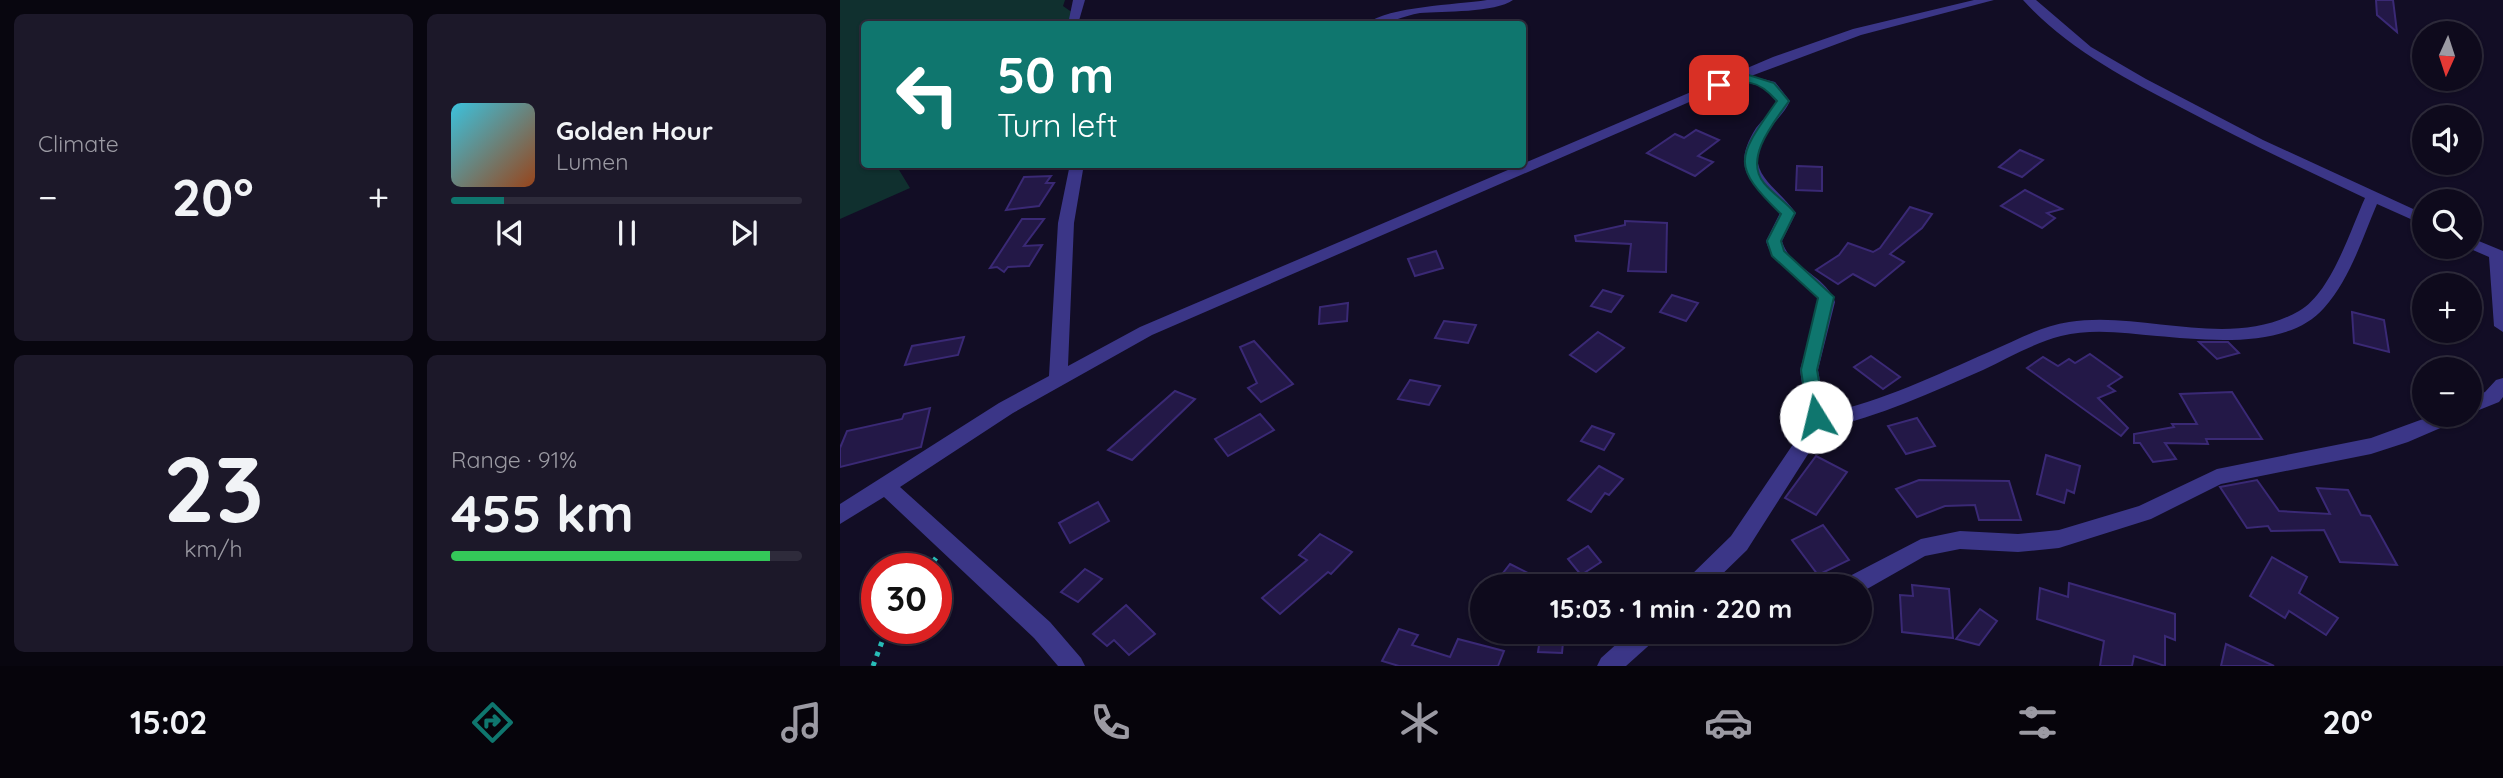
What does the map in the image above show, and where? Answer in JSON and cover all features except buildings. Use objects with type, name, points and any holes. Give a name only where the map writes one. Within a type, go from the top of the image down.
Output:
[{"type":"street","points":[[1074,21],[1079,0]]},
{"type":"street","points":[[1382,21],[1418,10],[1447,10],[1507,0]]},
{"type":"street","points":[[1526,167],[1739,76],[1857,32],[1987,0]]},
{"type":"street","points":[[2029,0],[2087,50],[2141,82],[2258,143],[2412,214]]},
{"type":"street","points":[[1707,574],[1739,543],[1816,423],[1809,370],[1826,297],[1777,253],[1774,241],[1788,213],[1757,184],[1751,172],[1756,140],[1783,101],[1770,85],[1739,76]]},
{"type":"street","points":[[1058,377],[1066,223],[1080,168]]},
{"type":"street","points":[[840,515],[1058,377],[1224,295],[1523,168]]},
{"type":"street","points":[[1816,423],[1884,407],[2057,330],[2096,327],[2241,333],[2274,328],[2297,320],[2309,313],[2328,291],[2373,196]]},
{"type":"street","points":[[2482,248],[2500,256],[2503,326]]},
{"type":"street","points":[[2482,402],[2493,397],[2503,385]]},
{"type":"street","points":[[1872,575],[1921,548],[1960,540],[2018,542],[2059,539],[2144,513],[2217,477],[2371,446],[2424,427]]},
{"type":"street","points":[[885,486],[1042,630],[1073,666]]},
{"type":"street","points":[[1609,666],[1634,644]]},
{"type":"path","points":[[873,666],[881,644]]},
{"type":"green space","points":[[840,0],[1065,0],[1063,6],[1073,13],[1069,21],[861,21],[861,168],[898,168],[910,188],[840,219]]},
{"type":"route","points":[[1719,85],[1739,76],[1770,85],[1783,101],[1756,140],[1750,164],[1757,184],[1788,213],[1774,241],[1777,253],[1826,297],[1827,302],[1821,316],[1809,370],[1816,417]]}]
